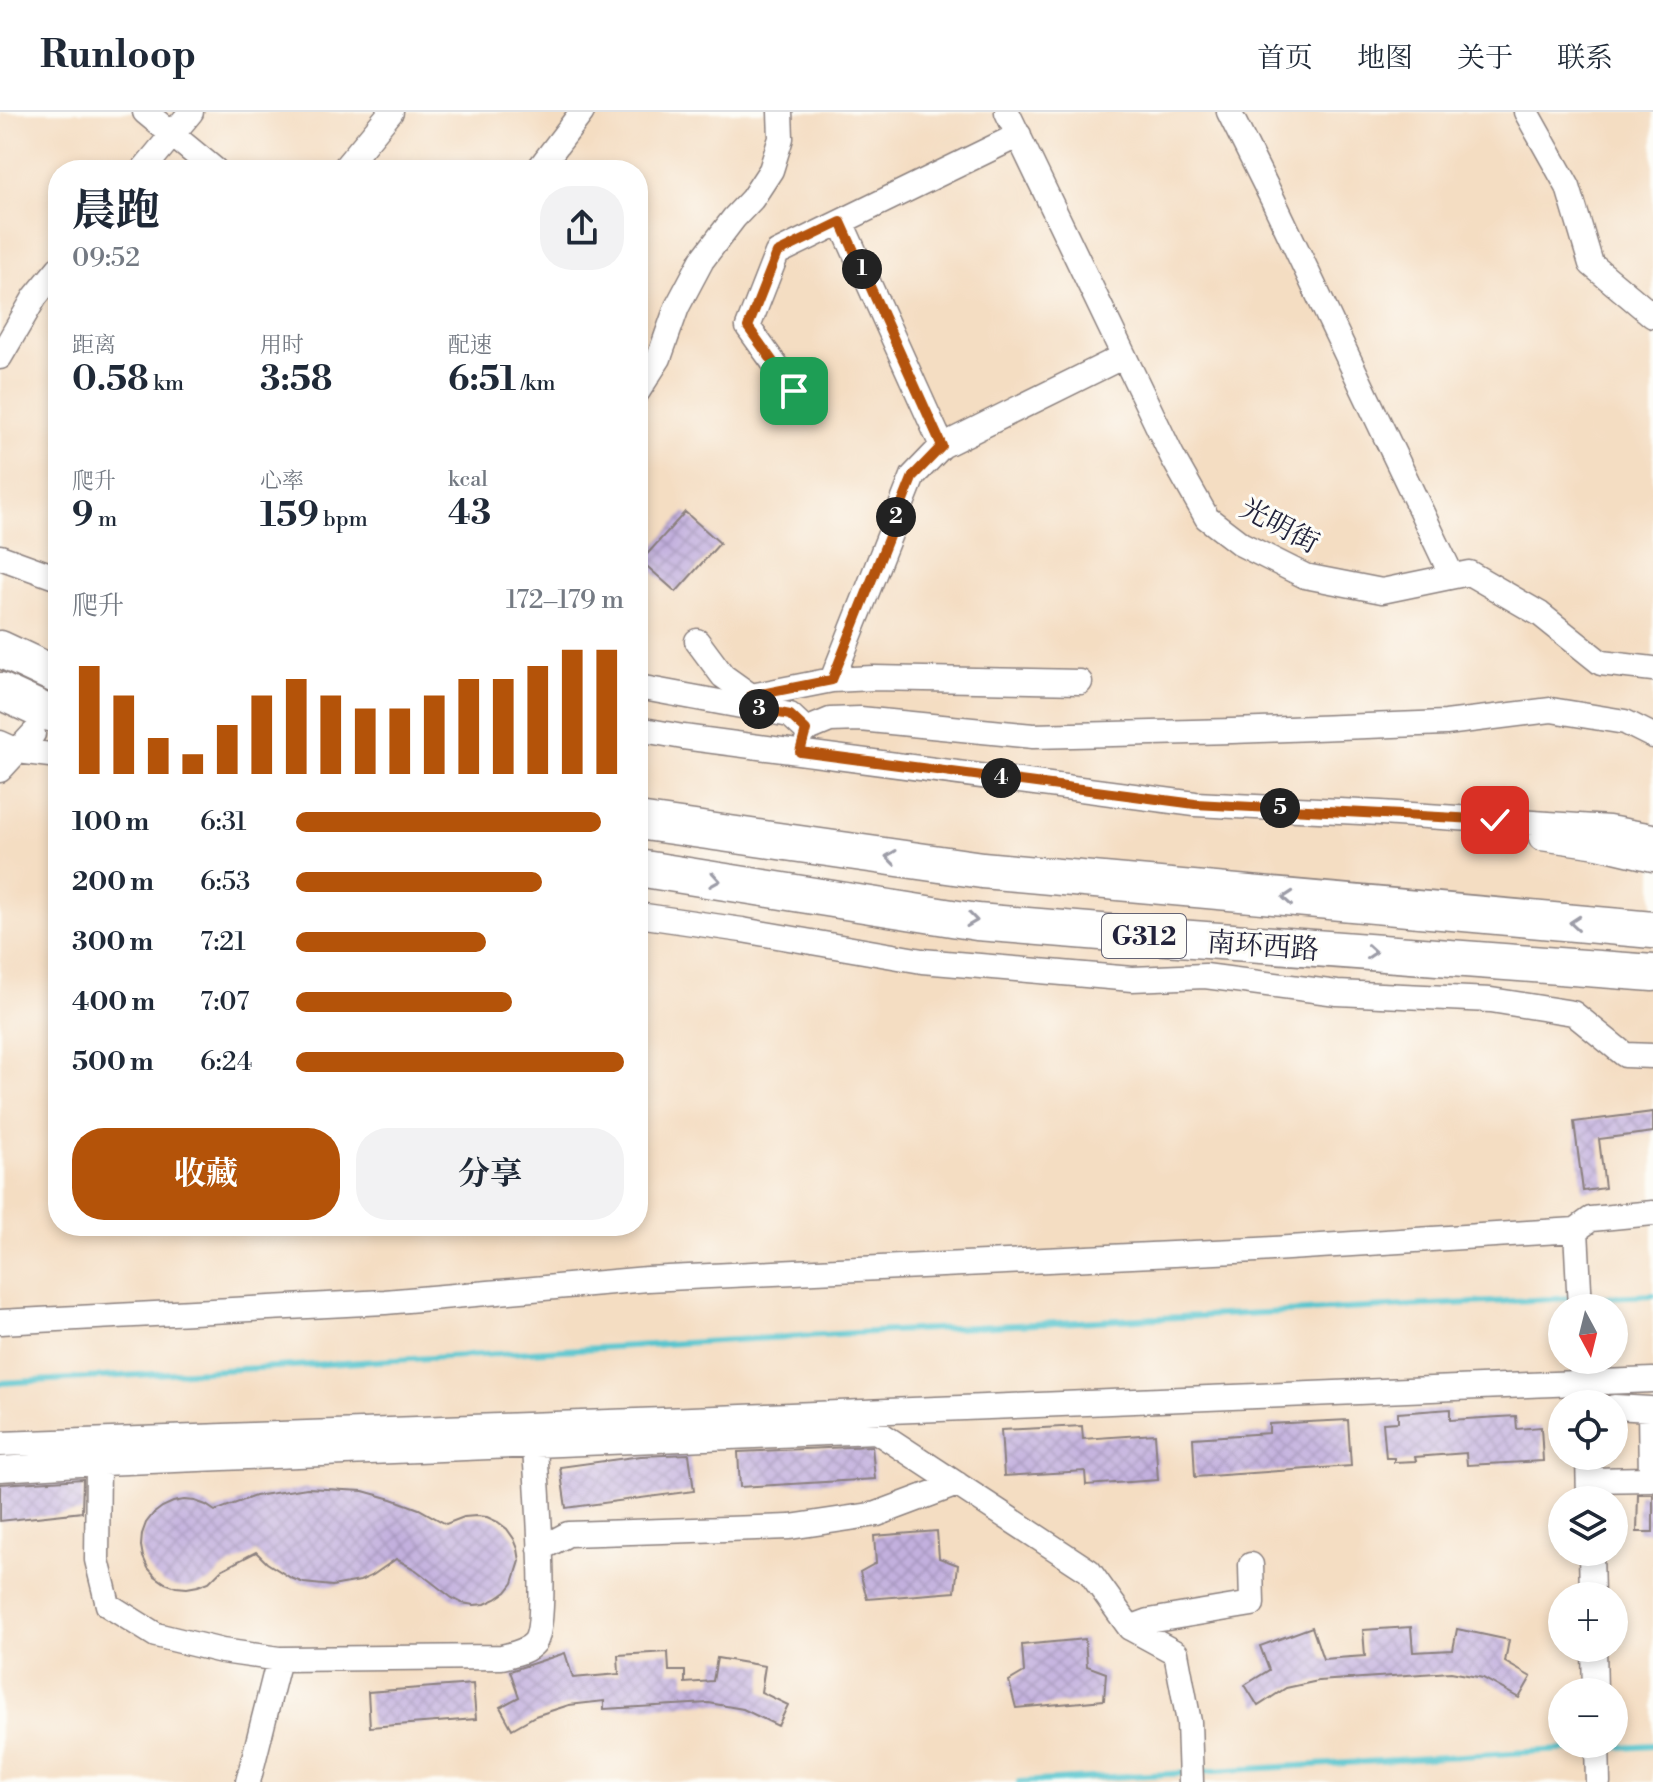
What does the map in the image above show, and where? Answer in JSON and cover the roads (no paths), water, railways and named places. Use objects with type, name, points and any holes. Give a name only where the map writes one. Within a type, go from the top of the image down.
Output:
[{"type":"highway","points":[[0,649],[48,671]]},
{"type":"highway","points":[[0,691],[43,711],[27,736]]},
{"type":"highway","name":"南环西路","points":[[648,822],[982,870],[1653,930]]},
{"type":"highway","name":"南环西路","points":[[648,870],[977,922],[1653,973]]},
{"type":"street","points":[[145,112],[203,160]]},
{"type":"street","points":[[152,160],[191,112]]},
{"type":"street","points":[[351,160],[391,112]]},
{"type":"street","points":[[546,160],[582,112]]},
{"type":"street","points":[[648,375],[659,358],[677,307],[702,260],[752,199],[771,170],[781,138],[780,112]]},
{"type":"street","name":"光明街","points":[[1007,112],[1172,456],[1207,518],[1241,544],[1305,576],[1382,591],[1469,573],[1540,614],[1601,663],[1653,669]]},
{"type":"street","points":[[1229,112],[1452,576]]},
{"type":"street","points":[[1526,112],[1568,187],[1591,264],[1653,316]]},
{"type":"street","points":[[794,391],[748,327],[777,253],[1019,135]]},
{"type":"street","points":[[841,222],[942,446]]},
{"type":"street","points":[[0,357],[35,297],[48,281]]},
{"type":"street","points":[[832,680],[913,476],[942,446],[1124,356]]},
{"type":"street","points":[[0,557],[48,574]]},
{"type":"street","points":[[697,641],[723,676],[750,702]]},
{"type":"street","points":[[750,702],[832,680],[1080,682]]},
{"type":"street","points":[[648,688],[750,702],[790,715],[803,741]]},
{"type":"street","points":[[803,741],[830,720],[860,719],[1033,736],[1446,723],[1551,710],[1625,722],[1653,736]]},
{"type":"street","points":[[648,731],[683,737],[803,741],[1195,804],[1609,828],[1653,836]]},
{"type":"street","points":[[0,770],[27,736],[48,750]]},
{"type":"street","points":[[1381,813],[1598,846],[1653,859]]},
{"type":"street","points":[[648,916],[922,961],[1132,979],[1205,976],[1337,993],[1491,1000],[1573,1013],[1625,1055],[1653,1056]]},
{"type":"street","points":[[1579,1294],[1577,1239],[1591,1219],[1653,1213]]},
{"type":"street","points":[[0,1322],[385,1302],[647,1279],[1273,1249],[1577,1239]]},
{"type":"street","points":[[0,1444],[691,1419],[1585,1377],[1653,1380]]},
{"type":"street","points":[[1589,1479],[1651,1479],[1650,1409],[1628,1408]]},
{"type":"street","points":[[0,1469],[876,1431],[1089,1571],[1130,1628],[1176,1653],[1189,1722],[1191,1782]]},
{"type":"street","points":[[98,1463],[97,1560],[108,1605],[156,1635],[222,1651],[279,1659],[502,1657],[521,1652],[534,1643],[540,1628],[535,1445]]},
{"type":"street","points":[[540,1549],[568,1534],[790,1527],[877,1514],[957,1484]]},
{"type":"street","points":[[1130,1628],[1149,1621],[1252,1604],[1251,1565]]},
{"type":"street","points":[[250,1777],[279,1659]]},
{"type":"street","points":[[1597,1758],[1598,1780]]},
{"type":"waterway","points":[[1628,1296],[1653,1295]]},
{"type":"waterway","points":[[0,1383],[872,1332],[1548,1299]]},
{"type":"waterway","points":[[1628,1747],[1653,1745]]},
{"type":"waterway","points":[[1197,1772],[1548,1751]]},
{"type":"waterway","points":[[1019,1782],[1186,1773]]}]
